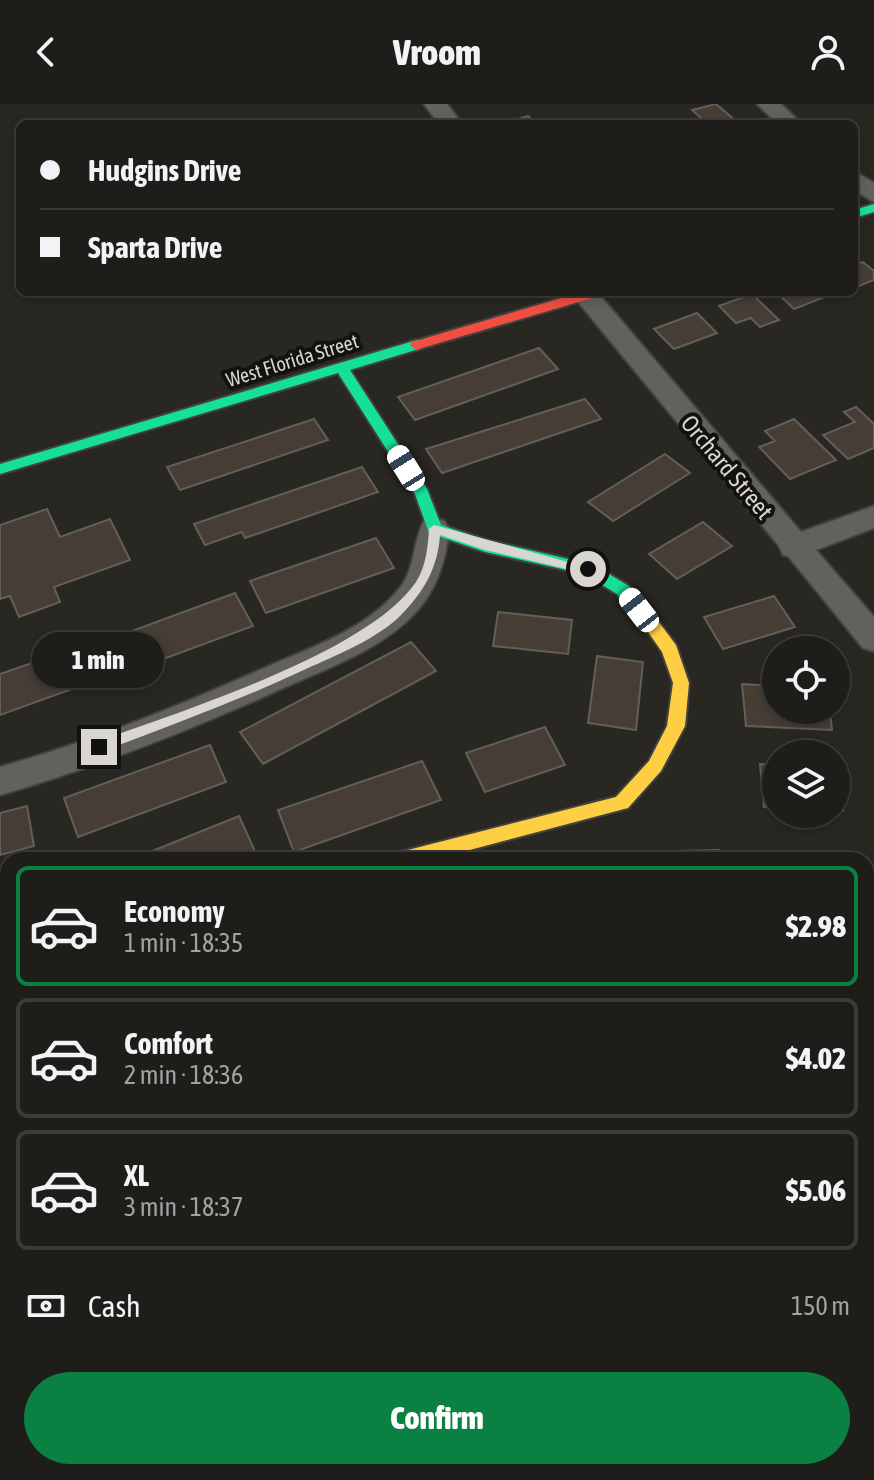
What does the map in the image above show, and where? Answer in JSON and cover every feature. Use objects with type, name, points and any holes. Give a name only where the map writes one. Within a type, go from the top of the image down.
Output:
[{"type":"street","points":[[435,104],[448,120]]},
{"type":"street","points":[[768,104],[786,120]]},
{"type":"street","points":[[858,181],[874,195]]},
{"type":"street","name":"West Florida Street","points":[[0,469],[578,296]]},
{"type":"street","name":"Orchard Street","points":[[590,296],[793,547],[874,639]]},
{"type":"street","points":[[0,781],[209,708],[340,648],[395,614],[422,582],[433,551],[434,529],[422,493],[342,368]]},
{"type":"street","points":[[793,547],[874,517]]},
{"type":"street","points":[[431,852],[622,803],[655,766],[676,726],[681,683],[670,650],[623,590],[588,569],[485,546],[434,529]]},
{"type":"building","points":[[716,104],[735,120],[703,120],[692,110]]},
{"type":"building","points":[[863,262],[874,271],[874,280],[858,286],[858,264]]},
{"type":"building","points":[[754,296],[779,320],[760,327],[751,318],[736,323],[719,306]]},
{"type":"building","points":[[780,296],[827,296],[794,309]]},
{"type":"building","points":[[697,313],[717,333],[674,349],[654,329]]},
{"type":"building","points":[[539,348],[558,369],[415,420],[398,397]]},
{"type":"building","points":[[585,399],[601,419],[442,473],[426,449]]},
{"type":"building","points":[[856,407],[874,424],[874,448],[848,459],[823,435],[855,422],[844,412]]},
{"type":"building","points":[[314,419],[328,440],[180,490],[167,467]]},
{"type":"building","points":[[794,419],[836,460],[790,479],[759,447],[775,441],[765,431]]},
{"type":"building","points":[[665,454],[690,473],[613,521],[588,502]]},
{"type":"building","points":[[362,467],[378,492],[245,538],[242,532],[205,545],[194,524]]},
{"type":"building","points":[[47,509],[60,537],[110,519],[130,560],[54,587],[60,602],[19,617],[10,596],[0,599],[0,525]]},
{"type":"building","points":[[703,522],[732,546],[677,579],[649,554]]},
{"type":"building","points":[[376,538],[394,568],[266,613],[250,581]]},
{"type":"building","points":[[235,593],[253,626],[117,676],[102,642]]},
{"type":"building","points":[[774,596],[795,627],[723,649],[704,617]]},
{"type":"building","points":[[498,612],[572,620],[568,654],[493,646]]},
{"type":"building","points":[[411,642],[436,671],[263,764],[240,732]]},
{"type":"building","points":[[72,649],[86,684],[0,715],[0,674]]},
{"type":"building","points":[[597,656],[643,662],[636,730],[588,723]]},
{"type":"building","points":[[742,684],[762,685],[762,724],[831,724],[832,730],[746,726]]},
{"type":"building","points":[[545,727],[565,765],[485,792],[466,753]]},
{"type":"building","points":[[210,745],[226,782],[78,837],[64,798]]},
{"type":"building","points":[[422,761],[441,800],[294,852],[278,810]]},
{"type":"building","points":[[27,806],[34,846],[0,852],[0,813]]},
{"type":"building","points":[[239,816],[255,852],[150,852]]},
{"type":"building","points":[[719,850],[719,852],[627,852]]},
{"type":"traffic: fast","points":[[858,213],[874,208]]},
{"type":"traffic: fast","points":[[0,469],[417,345]]},
{"type":"traffic: fast","points":[[342,368],[422,493],[434,529],[485,546],[588,569],[623,590],[652,626]]},
{"type":"traffic: slow","points":[[431,852],[622,803],[655,766],[676,726],[681,683],[670,650],[652,626]]},
{"type":"traffic: jam","points":[[417,345],[583,296]]},
{"type":"route","points":[[99,747],[209,708],[340,648],[395,614],[422,582],[433,551],[434,529],[485,546],[588,569]]}]
